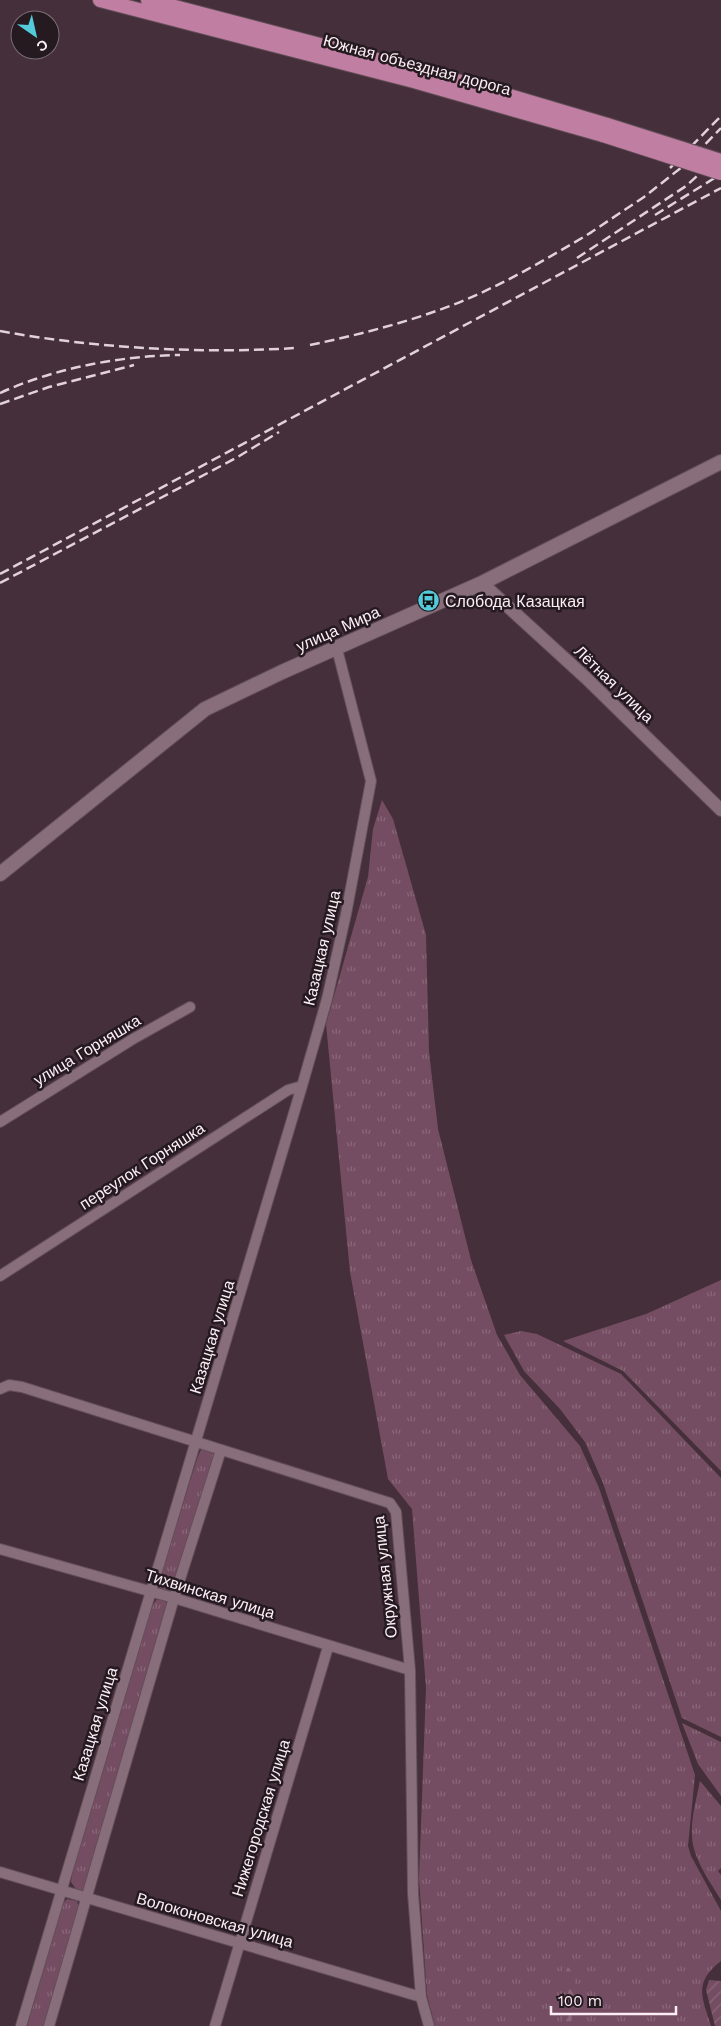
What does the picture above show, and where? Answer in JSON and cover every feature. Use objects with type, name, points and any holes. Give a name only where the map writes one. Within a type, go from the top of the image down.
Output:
[{"type":"main road","name":"Южная объездная дорога","points":[[100,0],[721,161]]},
{"type":"main road","name":"Южная объездная дорога","points":[[148,0],[472,85],[605,130],[721,173]]},
{"type":"main road","name":"улица Мира","points":[[0,874],[205,709],[282,672],[482,583],[721,462]]},
{"type":"street","name":"Лётная улица","points":[[482,583],[580,672],[721,810]]},
{"type":"street","name":"Казацкая улица","points":[[21,2026],[60,1890],[302,1086],[326,999],[346,914],[371,781],[337,649]]},
{"type":"street","name":"улица Горняшка","points":[[0,1122],[125,1044],[190,1007]]},
{"type":"street","name":"переулок Горняшка","points":[[0,1276],[288,1090],[302,1086]]},
{"type":"street","name":"Окружная улица","points":[[0,1389],[10,1385],[22,1387],[390,1502],[396,1512],[410,1670],[413,1893],[421,1997],[428,2026]]},
{"type":"street","points":[[49,2026],[174,1598],[221,1450]]},
{"type":"street","name":"Тихвинская улица","points":[[0,1549],[151,1591],[328,1647],[410,1670]]},
{"type":"street","name":"Нижегородская улица","points":[[215,2026],[328,1647]]},
{"type":"street","name":"Волоконовская улица","points":[[0,1872],[421,1997]]},
{"type":"green space","points":[[382,800],[393,819],[426,935],[429,1052],[438,1129],[471,1260],[497,1335],[520,1375],[580,1446],[599,1488],[695,1775],[688,1846],[691,1856],[721,1911],[721,1961],[706,1976],[702,1991],[711,2026],[435,2026],[427,1995],[419,1879],[426,1688],[412,1509],[388,1479],[350,1272],[326,1024],[368,877],[373,829]]},
{"type":"green space","points":[[721,1280],[721,1471],[623,1371],[563,1341],[646,1314]]},
{"type":"green space","points":[[521,1331],[537,1334],[621,1374],[721,1478],[721,1737],[682,1718],[603,1483],[585,1442],[560,1409],[524,1371],[504,1335]]},
{"type":"green space","points":[[205,1447],[213,1450],[214,1455],[175,1585],[170,1592],[166,1593],[160,1588],[159,1580],[198,1456]]},
{"type":"green space","points":[[157,1599],[165,1600],[168,1606],[87,1885],[82,1892],[78,1892],[71,1882],[72,1874],[152,1606]]},
{"type":"green space","points":[[682,1723],[721,1742],[721,1796],[698,1764]]},
{"type":"green space","points":[[700,1781],[721,1806],[721,1868],[718,1871],[721,1875],[721,1900],[699,1862],[692,1841],[693,1815]]},
{"type":"green space","points":[[67,1899],[77,1901],[79,1909],[45,2026],[27,2026],[62,1905]]},
{"type":"green space","points":[[568,1967],[574,1975],[576,1992],[572,1996],[576,2004],[570,2026],[561,2026],[569,1987],[564,1979],[562,1969]]},
{"type":"green space","points":[[709,1980],[721,1981],[721,2026],[715,2026],[706,1990]]},
{"type":"railway","points":[[670,168],[721,116]]},
{"type":"railway","points":[[587,235],[644,197],[687,163],[721,128]]},
{"type":"railway","points":[[577,258],[686,186],[721,154]]},
{"type":"railway","points":[[655,215],[721,174]]},
{"type":"railway","points":[[0,574],[721,188]]},
{"type":"railway","points":[[310,345],[391,325],[479,294],[517,275],[592,232]]},
{"type":"railway","points":[[0,331],[72,342],[147,348],[185,350],[295,348]]},
{"type":"railway","points":[[0,393],[21,384],[88,365],[134,358],[180,355]]},
{"type":"railway","points":[[0,404],[49,387],[134,365]]},
{"type":"railway","points":[[0,583],[236,458],[279,432]]},
{"type":"place","name":"Слобода Казацкая","points":[[429,601]]}]
